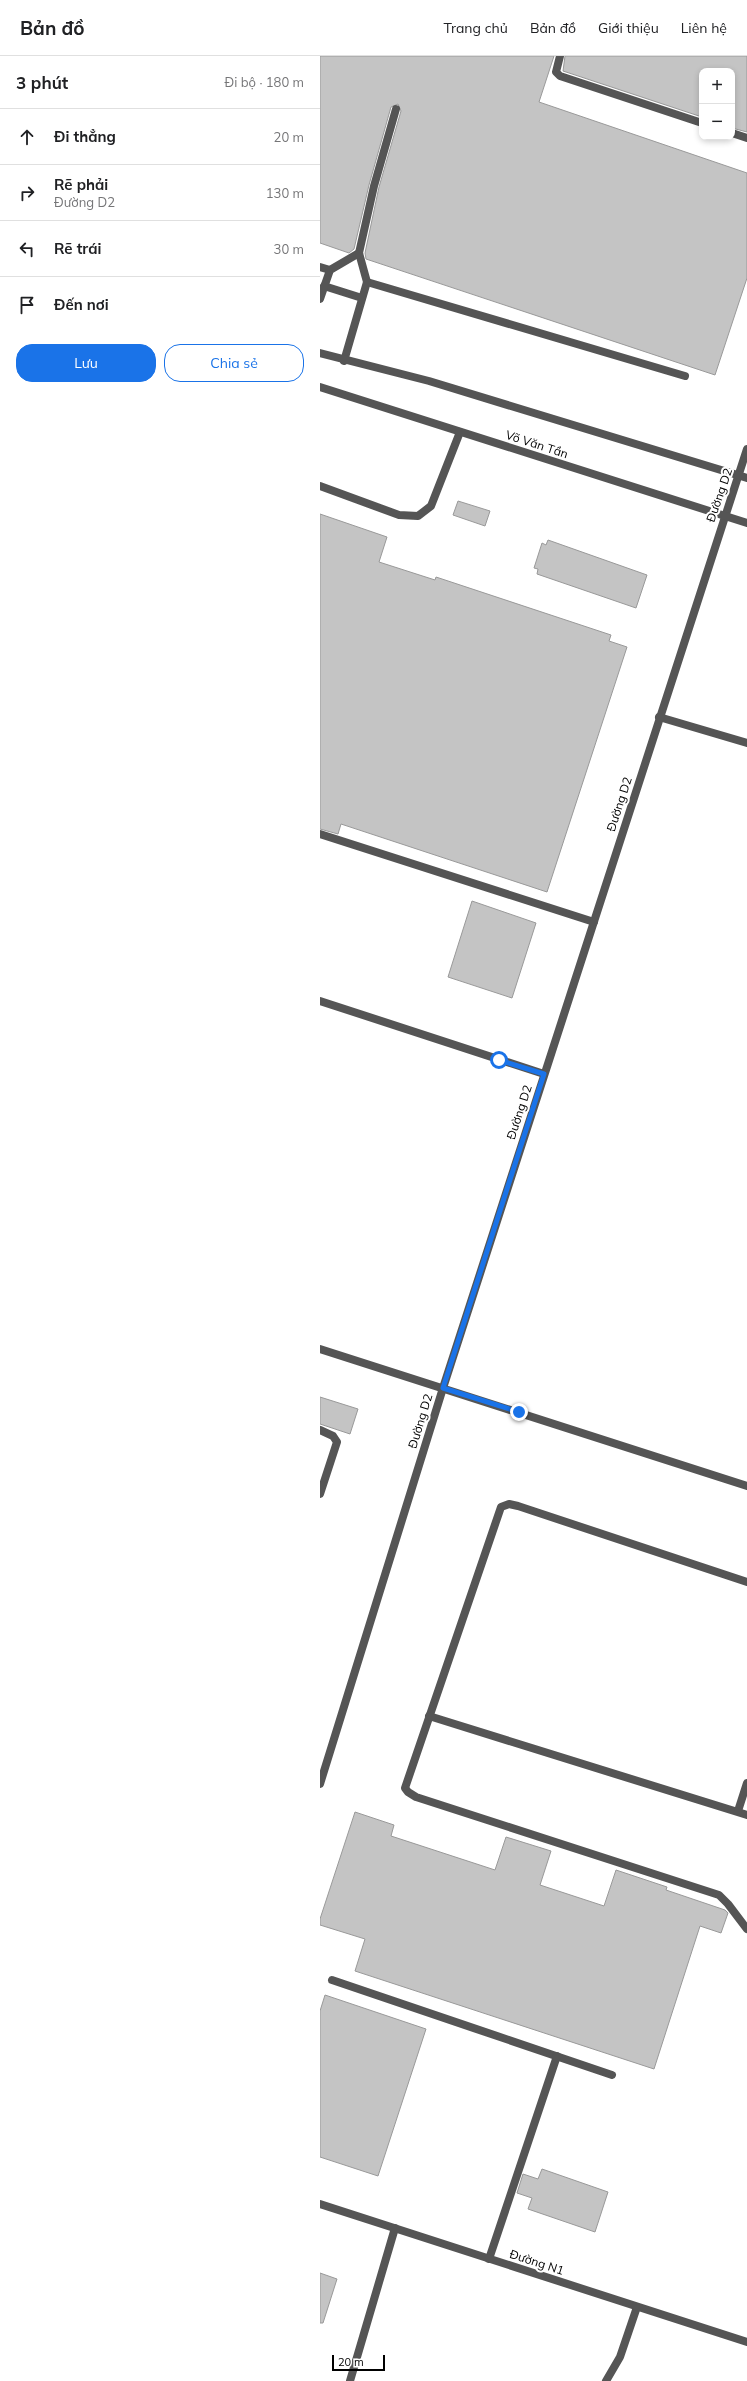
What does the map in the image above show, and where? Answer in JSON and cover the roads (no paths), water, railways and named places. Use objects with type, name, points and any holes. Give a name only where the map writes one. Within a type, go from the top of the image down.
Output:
[{"type":"street","points":[[560,56],[556,67],[556,72],[560,76],[699,122]]},
{"type":"street","points":[[344,361],[367,282],[359,253],[374,186],[396,109]]},
{"type":"street","points":[[735,134],[747,138]]},
{"type":"street","points":[[320,299],[330,270],[359,253]]},
{"type":"street","points":[[320,267],[330,270]]},
{"type":"street","points":[[367,282],[685,376]]},
{"type":"street","points":[[324,286],[362,298]]},
{"type":"street","points":[[320,353],[344,361],[429,381],[747,478]]},
{"type":"street","name":"Võ Văn Tần","points":[[320,387],[747,523]]},
{"type":"street","points":[[320,486],[399,515],[418,516],[431,506],[460,432]]},
{"type":"street","name":"Đường D2","points":[[320,1784],[443,1388],[724,516],[747,450]]},
{"type":"street","points":[[659,717],[747,743]]},
{"type":"street","points":[[320,834],[594,922]]},
{"type":"street","points":[[320,1000],[544,1074]]},
{"type":"street","points":[[320,1349],[747,1486]]},
{"type":"street","points":[[320,1430],[333,1436],[337,1442],[320,1494]]},
{"type":"street","points":[[747,1582],[518,1506],[509,1504],[501,1507],[429,1716],[406,1788],[408,1792],[424,1799],[719,1895],[728,1904],[747,1929]]},
{"type":"street","points":[[429,1716],[747,1815]]},
{"type":"street","points":[[738,1812],[747,1783]]},
{"type":"street","points":[[332,1980],[612,2075]]},
{"type":"street","points":[[489,2259],[556,2056]]},
{"type":"street","name":"Đường N1","points":[[320,2204],[747,2342]]},
{"type":"street","points":[[350,2381],[396,2228]]},
{"type":"street","points":[[606,2381],[620,2357],[637,2307]]}]
